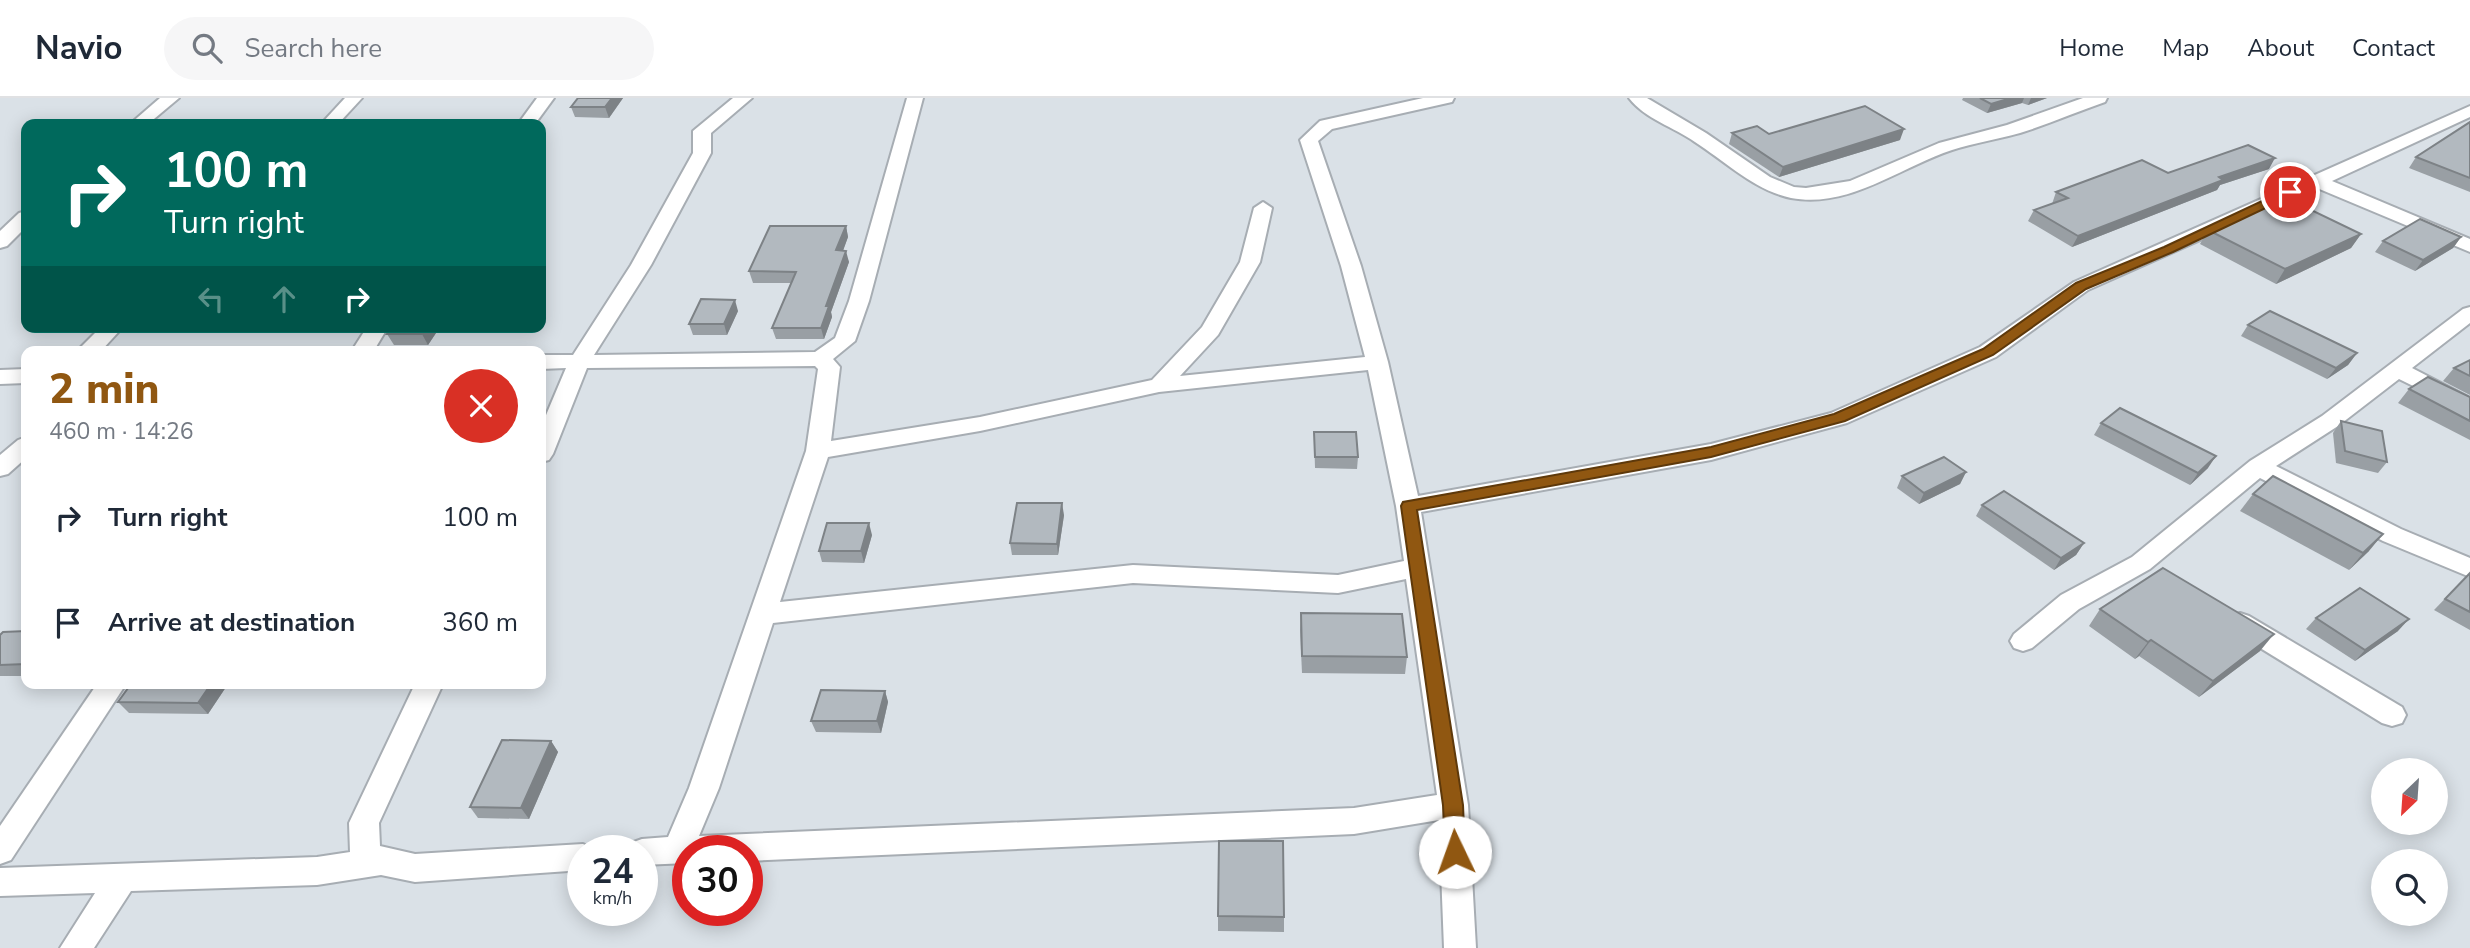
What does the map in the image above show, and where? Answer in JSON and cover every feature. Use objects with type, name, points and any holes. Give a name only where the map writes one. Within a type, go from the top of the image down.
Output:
[{"type":"street","points":[[145,119],[172,98]]},
{"type":"street","points":[[334,119],[354,98]]},
{"type":"street","points":[[530,119],[546,98]]},
{"type":"street","points":[[546,442],[580,360],[641,265],[702,153],[702,131],[744,98]]},
{"type":"street","points":[[546,362],[820,359],[844,341],[859,301],[915,98]]},
{"type":"street","points":[[1445,98],[1326,125],[1309,140],[1351,266],[1377,362],[1408,506],[1453,805],[1460,948]]},
{"type":"street","points":[[1637,98],[1647,108],[1691,131],[1742,165],[1756,178],[1805,194],[1852,188],[1875,175],[1938,149],[2013,129],[2099,98]]},
{"type":"street","points":[[1408,506],[1711,452],[1839,418],[1988,352],[2081,286],[2470,111]]},
{"type":"street","points":[[2315,180],[2470,246]]},
{"type":"street","points":[[1159,385],[1211,330],[1250,262],[1263,208]]},
{"type":"street","points":[[0,242],[21,223]]},
{"type":"street","points":[[2023,641],[2070,601],[2141,563],[2258,467],[2330,421],[2470,313]]},
{"type":"street","points":[[94,346],[107,333]]},
{"type":"street","points":[[684,835],[704,788],[818,451],[829,367],[820,359]]},
{"type":"street","points":[[818,451],[980,424],[1159,385],[1377,362]]},
{"type":"street","points":[[2397,369],[2470,407]]},
{"type":"street","points":[[0,377],[21,376]]},
{"type":"street","points":[[0,468],[21,449]]},
{"type":"street","points":[[2258,467],[2392,535],[2470,568]]},
{"type":"street","points":[[2141,563],[2165,578]]},
{"type":"street","points":[[763,614],[1133,574],[1338,584],[1417,567]]},
{"type":"street","points":[[2213,607],[2392,715]]},
{"type":"street","points":[[0,851],[109,689]]},
{"type":"street","points":[[427,689],[364,823],[365,853],[382,862],[415,868],[567,858]]},
{"type":"street","points":[[763,846],[1354,821],[1453,805]]},
{"type":"street","points":[[0,882],[317,871],[382,862]]},
{"type":"street","points":[[76,948],[122,879]]},
{"type":"building","points":[[578,98],[612,98],[605,107],[571,107]]},
{"type":"building","points":[[1980,98],[2011,98],[1991,104]]},
{"type":"building","points":[[1865,106],[1904,129],[1783,167],[1732,133],[1757,126],[1769,134]]},
{"type":"building","points":[[2470,122],[2470,178],[2416,157]]},
{"type":"building","points":[[2248,145],[2275,158],[2219,177],[2223,180],[2078,236],[2034,210],[2068,198],[2056,192],[2142,160],[2168,173]]},
{"type":"building","points":[[2284,197],[2361,234],[2285,269],[2208,230]]},
{"type":"building","points":[[2420,219],[2461,237],[2423,260],[2383,241]]},
{"type":"building","points":[[770,226],[846,226],[836,250],[846,251],[821,328],[772,328],[796,272],[749,271]]},
{"type":"building","points":[[701,299],[735,300],[724,324],[689,324]]},
{"type":"building","points":[[2270,311],[2357,353],[2336,368],[2248,325]]},
{"type":"building","points":[[388,333],[423,333],[422,334]]},
{"type":"building","points":[[2470,360],[2470,376],[2454,368]]},
{"type":"building","points":[[2428,377],[2470,397],[2470,421],[2409,389]]},
{"type":"building","points":[[2120,408],[2216,456],[2198,473],[2101,423]]},
{"type":"building","points":[[2341,421],[2382,431],[2387,462],[2345,451]]},
{"type":"building","points":[[1314,432],[1356,432],[1358,457],[1315,457]]},
{"type":"building","points":[[1944,457],[1966,472],[1924,493],[1902,476]]},
{"type":"building","points":[[2273,476],[2383,534],[2363,553],[2253,494]]},
{"type":"building","points":[[2004,491],[2084,543],[2061,558],[1982,505]]},
{"type":"building","points":[[1017,503],[1062,503],[1057,544],[1010,543]]},
{"type":"building","points":[[827,523],[869,523],[861,551],[819,551]]},
{"type":"building","points":[[2163,568],[2274,634],[2213,681],[2100,609]]},
{"type":"building","points":[[2470,573],[2470,612],[2445,599]]},
{"type":"building","points":[[2360,588],[2409,619],[2365,650],[2316,618]]},
{"type":"building","points":[[1301,613],[1402,614],[1407,657],[1302,656]]},
{"type":"building","points":[[21,631],[21,664],[0,665],[0,635],[3,632]]},
{"type":"building","points":[[127,689],[208,689],[198,703],[118,702]]},
{"type":"building","points":[[821,690],[885,691],[877,721],[811,721]]},
{"type":"building","points":[[502,740],[551,741],[521,808],[470,807]]},
{"type":"building","points":[[1219,841],[1283,841],[1284,917],[1218,916]]},
{"type":"route","points":[[1455,852],[1453,805],[1408,506],[1711,452],[1839,418],[1988,352],[2081,286],[2290,192]]}]
